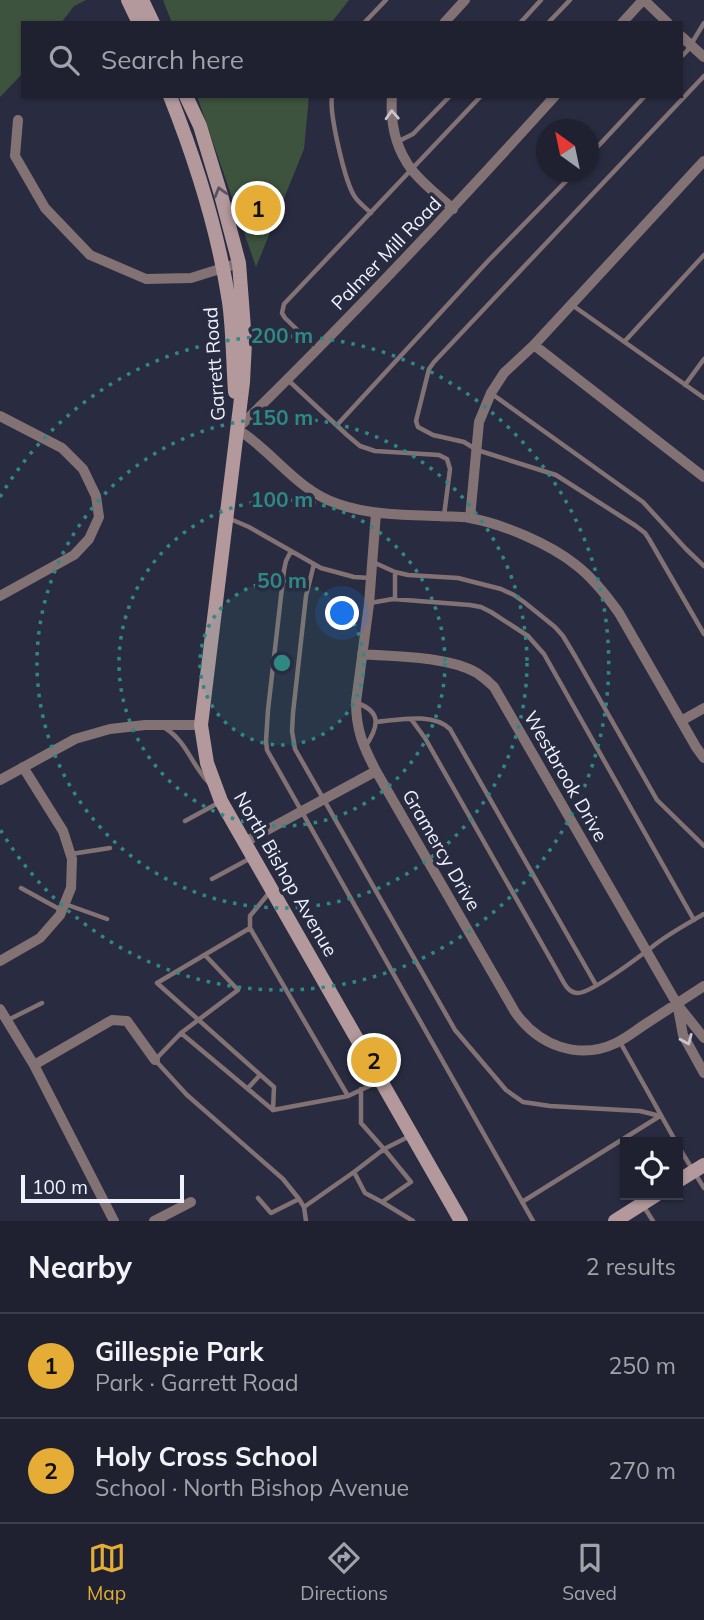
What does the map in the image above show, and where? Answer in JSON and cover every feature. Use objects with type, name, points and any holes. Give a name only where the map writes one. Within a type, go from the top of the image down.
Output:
[{"type":"main road","points":[[128,0],[138,21]]},
{"type":"main road","points":[[142,0],[152,21]]},
{"type":"main road","name":"Garrett Road","points":[[171,98],[202,181],[218,237],[229,304],[237,429]]},
{"type":"main road","name":"Garrett Road","points":[[187,98],[200,127],[218,184],[239,264],[245,342],[237,429]]},
{"type":"main road","name":"North Bishop Avenue","points":[[237,429],[201,725],[207,764],[219,796],[461,1221]]},
{"type":"main road","points":[[683,1178],[699,1168]]},
{"type":"main road","points":[[615,1221],[648,1200]]},
{"type":"street","points":[[446,21],[465,0]]},
{"type":"street","points":[[624,21],[643,0],[666,21]]},
{"type":"street","points":[[683,38],[704,57]]},
{"type":"street","points":[[392,98],[391,113],[401,153],[412,170],[453,209]]},
{"type":"street","name":"Palmer Mill Road","points":[[237,429],[453,209],[553,98]]},
{"type":"street","points":[[18,120],[15,156],[45,208],[90,255],[146,279],[191,278],[239,264]]},
{"type":"street","points":[[470,518],[479,422],[491,393],[504,373],[534,345],[704,162]]},
{"type":"street","points":[[534,345],[703,475]]},
{"type":"street","points":[[0,416],[62,448],[83,469],[96,496],[99,517],[89,539],[74,555],[0,596]]},
{"type":"street","points":[[237,429],[269,453],[310,491],[340,505],[376,513],[470,518],[530,538],[576,565],[619,613],[704,758]]},
{"type":"street","name":"Gramercy Drive","points":[[376,513],[369,604],[356,702],[357,727],[376,771],[520,1020],[547,1042],[569,1049],[590,1050],[619,1041],[704,986]]},
{"type":"street","name":"Westbrook Drive","points":[[362,654],[443,661],[475,672],[494,687],[677,1004],[704,1038]]},
{"type":"street","points":[[681,721],[704,708]]},
{"type":"street","points":[[0,780],[75,739],[110,729],[145,725],[201,725]]},
{"type":"street","points":[[0,961],[40,938],[60,915],[71,888],[72,859],[63,831],[23,767]]},
{"type":"street","points":[[245,842],[376,771]]},
{"type":"street","name":"Westbrook Drive","points":[[677,1004],[683,1035],[704,1073]]},
{"type":"street","points":[[0,1009],[34,1065],[114,1221]]},
{"type":"street","points":[[34,1065],[112,1020],[127,1021],[155,1060]]},
{"type":"street","points":[[154,1221],[191,1202]]},
{"type":"lane","points":[[367,21],[386,0]]},
{"type":"lane","points":[[522,21],[541,0]]},
{"type":"lane","points":[[550,21],[570,0]]},
{"type":"lane","points":[[683,55],[704,23]]},
{"type":"lane","points":[[704,76],[575,215],[444,350],[429,369],[416,421],[418,427],[433,435],[464,442],[476,449],[564,479],[645,533],[704,634]]},
{"type":"lane","points":[[332,98],[332,116],[349,187],[355,198],[371,212]]},
{"type":"lane","points":[[397,142],[413,134],[448,98]]},
{"type":"lane","points":[[317,349],[285,318],[282,308],[284,304],[479,98]]},
{"type":"lane","points":[[599,146],[643,98]]},
{"type":"lane","points":[[337,425],[488,261],[565,182]]},
{"type":"lane","points":[[625,341],[704,255]]},
{"type":"lane","points":[[572,304],[704,398]]},
{"type":"lane","points":[[685,384],[704,359]]},
{"type":"lane","points":[[288,379],[360,446],[375,451],[439,455],[447,459],[450,469],[444,517]]},
{"type":"lane","points":[[491,393],[643,502],[704,566]]},
{"type":"lane","points":[[227,517],[321,568],[371,579]]},
{"type":"lane","points":[[291,551],[284,570],[268,710],[267,750],[533,1221]]},
{"type":"lane","points":[[372,561],[408,575],[458,578],[501,589],[524,602],[555,627],[575,656],[657,800],[704,846]]},
{"type":"lane","points":[[314,564],[306,596],[292,739],[299,757],[460,1038],[506,1090],[523,1102],[640,1111],[660,1116]]},
{"type":"lane","points":[[395,572],[395,599]]},
{"type":"lane","points":[[369,604],[395,599],[481,607],[528,636],[539,648],[694,920]]},
{"type":"lane","points":[[356,702],[367,706],[376,722],[364,748]]},
{"type":"lane","points":[[411,719],[425,738],[568,988],[573,992],[579,993],[596,985],[704,914]]},
{"type":"lane","points":[[376,722],[411,719],[438,721],[450,729],[596,985]]},
{"type":"lane","points":[[162,725],[177,735],[199,772],[219,796],[185,821]]},
{"type":"lane","points":[[70,854],[110,848]]},
{"type":"lane","points":[[212,879],[253,857]]},
{"type":"lane","points":[[21,888],[63,907],[107,919]]},
{"type":"lane","points":[[272,889],[250,916],[250,928],[348,1096]]},
{"type":"lane","points":[[250,928],[157,982],[274,1087],[273,1110]]},
{"type":"lane","points":[[205,955],[238,990],[181,1033],[155,1060],[187,1095],[283,1179],[304,1207],[306,1221]]},
{"type":"lane","points":[[7,1021],[42,1003]]},
{"type":"lane","points":[[181,1033],[273,1110]]},
{"type":"lane","points":[[619,1041],[673,1137]]},
{"type":"lane","points":[[248,1088],[260,1075]]},
{"type":"lane","points":[[273,1110],[348,1096],[381,1080]]},
{"type":"lane","points":[[361,1089],[361,1123],[411,1182],[382,1202]]},
{"type":"lane","points":[[523,1202],[660,1116]]},
{"type":"lane","points":[[304,1207],[384,1149],[412,1135]]},
{"type":"lane","points":[[683,1151],[699,1168],[704,1188]]},
{"type":"lane","points":[[354,1172],[365,1193],[413,1221]]},
{"type":"lane","points":[[258,1198],[271,1213],[299,1199]]},
{"type":"lane","points":[[642,1204],[653,1221]]},
{"type":"green space","points":[[0,0],[86,0],[74,6],[63,21],[21,21],[21,75],[0,97]]},
{"type":"green space","points":[[163,0],[349,0],[333,21],[171,21]]},
{"type":"green space","points":[[198,98],[309,98],[304,149],[256,267]]},
{"type":"place","name":"Gillespie Park","points":[[258,208]]},
{"type":"place","name":"Holy Cross School","points":[[374,1060]]}]
